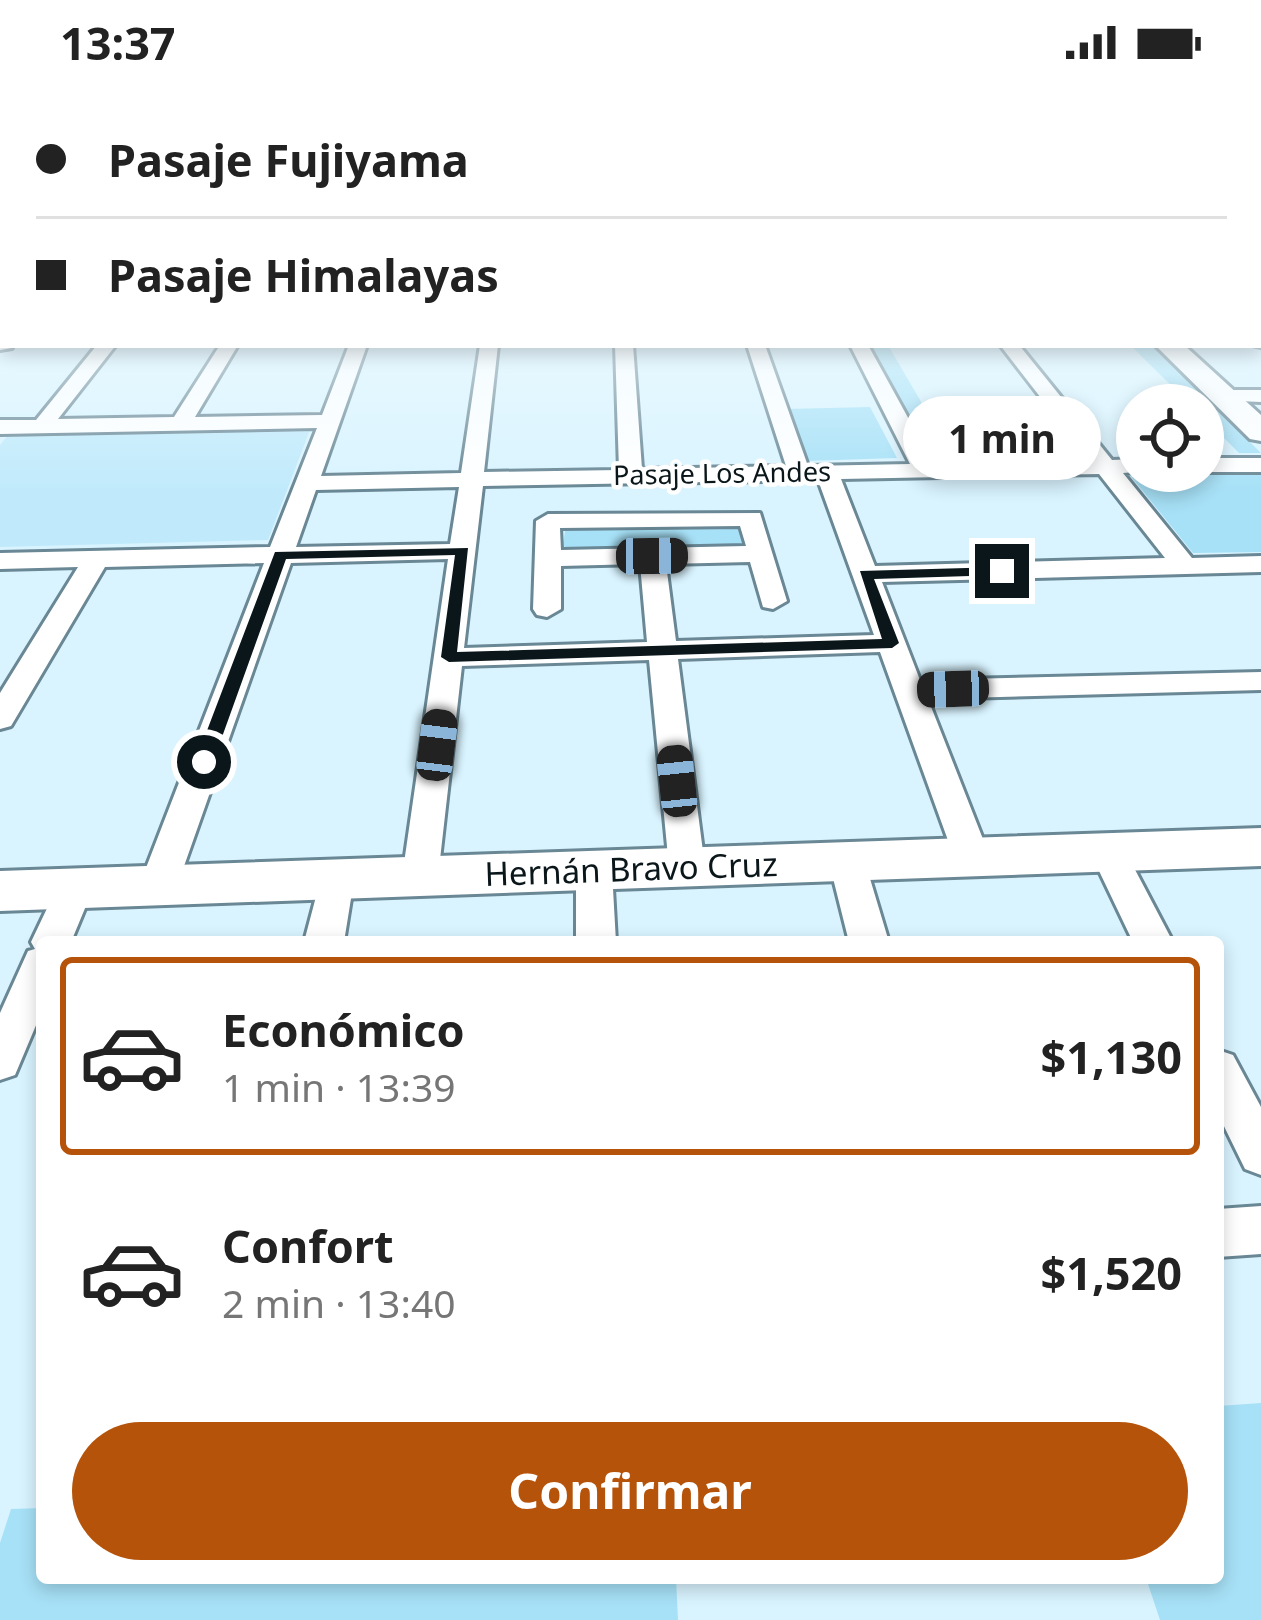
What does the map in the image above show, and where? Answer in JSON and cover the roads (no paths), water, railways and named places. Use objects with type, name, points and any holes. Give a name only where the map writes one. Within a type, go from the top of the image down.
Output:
[{"type":"main road","points":[[1171,348],[1210,384]]},
{"type":"main road","points":[[1224,397],[1261,432]]},
{"type":"main road","name":"Hernán Bravo Cruz","points":[[0,891],[1261,847]]},
{"type":"street","points":[[42,426],[105,348]]},
{"type":"street","points":[[181,423],[227,348]]},
{"type":"street","points":[[158,886],[357,348]]},
{"type":"street","points":[[421,877],[489,348]]},
{"type":"street","points":[[623,348],[631,476]]},
{"type":"street","points":[[757,348],[866,574],[972,857]]},
{"type":"street","points":[[862,348],[925,470]]},
{"type":"street","points":[[1011,348],[1185,566]]},
{"type":"street","points":[[1224,396],[1261,396]]},
{"type":"street","points":[[4,431],[42,426],[330,421]]},
{"type":"street","points":[[1224,465],[1261,464]]},
{"type":"street","name":"Pasaje Los Andes","points":[[307,484],[1116,467]]},
{"type":"street","points":[[547,609],[548,521],[751,518],[772,601]]},
{"type":"street","points":[[0,561],[463,551]]},
{"type":"street","points":[[548,557],[760,554]]},
{"type":"street","points":[[652,556],[687,867]]},
{"type":"street","points":[[0,719],[97,559]]},
{"type":"street","points":[[866,574],[1261,564]]},
{"type":"street","points":[[449,657],[892,643]]},
{"type":"street","points":[[910,690],[1261,680]]},
{"type":"street","points":[[1108,852],[1151,936]]},
{"type":"street","points":[[847,862],[867,936]]},
{"type":"street","points":[[594,871],[596,936]]},
{"type":"street","points":[[325,936],[336,880]]},
{"type":"street","points":[[54,936],[74,889]]},
{"type":"street","points":[[0,1061],[36,977]]},
{"type":"street","points":[[1224,1081],[1261,1153]]},
{"type":"street","points":[[1224,1233],[1261,1230]]}]
